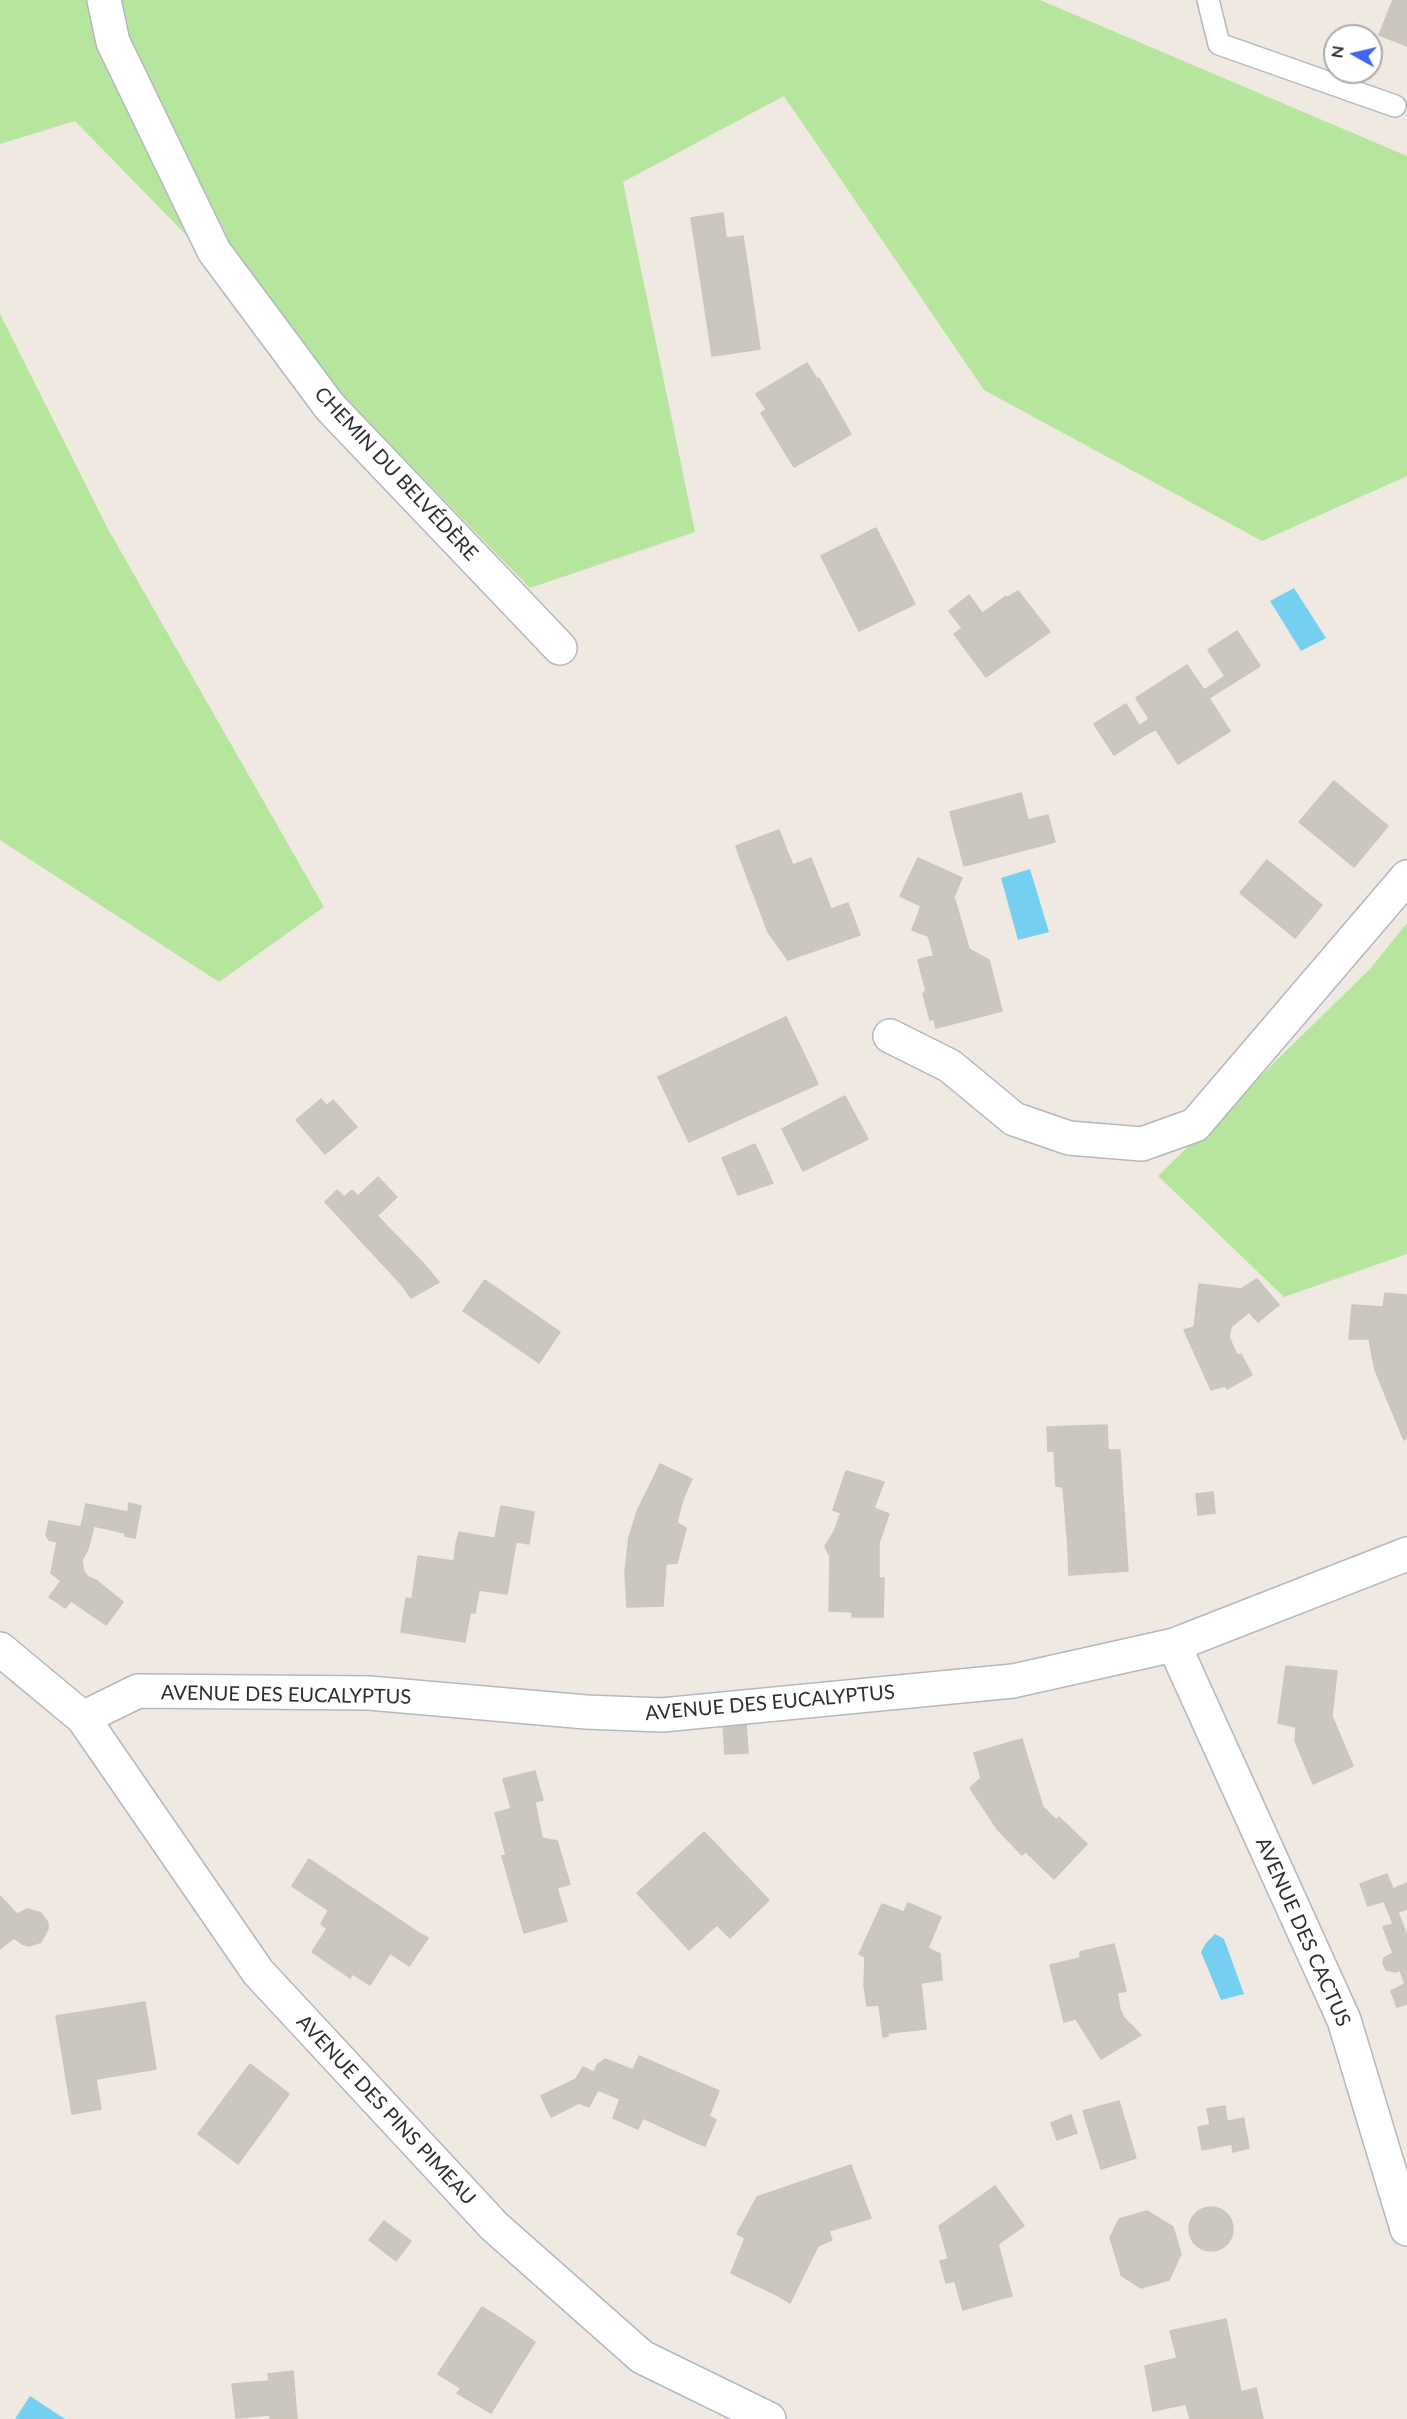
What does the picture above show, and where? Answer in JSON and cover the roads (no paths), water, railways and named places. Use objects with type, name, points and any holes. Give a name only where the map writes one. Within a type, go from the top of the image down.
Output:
[{"type":"street","name":"CHEMIN DU BELVÉDÈRE","points":[[104,0],[113,42],[214,251],[330,407],[560,648]]},
{"type":"street","points":[[890,1036],[950,1066],[1014,1119],[1070,1138],[1142,1144],[1195,1125],[1407,877]]},
{"type":"street","name":"AVENUE DES EUCALYPTUS","points":[[83,1718],[138,1691],[369,1693],[586,1712],[662,1715],[1013,1681],[1174,1645],[1407,1554]]},
{"type":"street","name":"AVENUE DES CACTUS","points":[[1174,1645],[1344,2020],[1407,2229]]},
{"type":"street","points":[[0,1649],[83,1718]]},
{"type":"street","name":"AVENUE DES PINS PIMEAU","points":[[83,1718],[258,1972],[494,2226],[642,2357],[769,2419]]},
{"type":"lane","points":[[1208,0],[1219,44],[1395,106]]},
{"type":"water","points":[[1294,588],[1326,638],[1301,651],[1270,601]]},
{"type":"water","points":[[1030,869],[1049,932],[1018,940],[1001,878]]},
{"type":"water","points":[[1215,1934],[1224,1939],[1244,1994],[1221,2000],[1201,1952]]},
{"type":"water","points":[[30,2396],[65,2419],[15,2419]]}]
